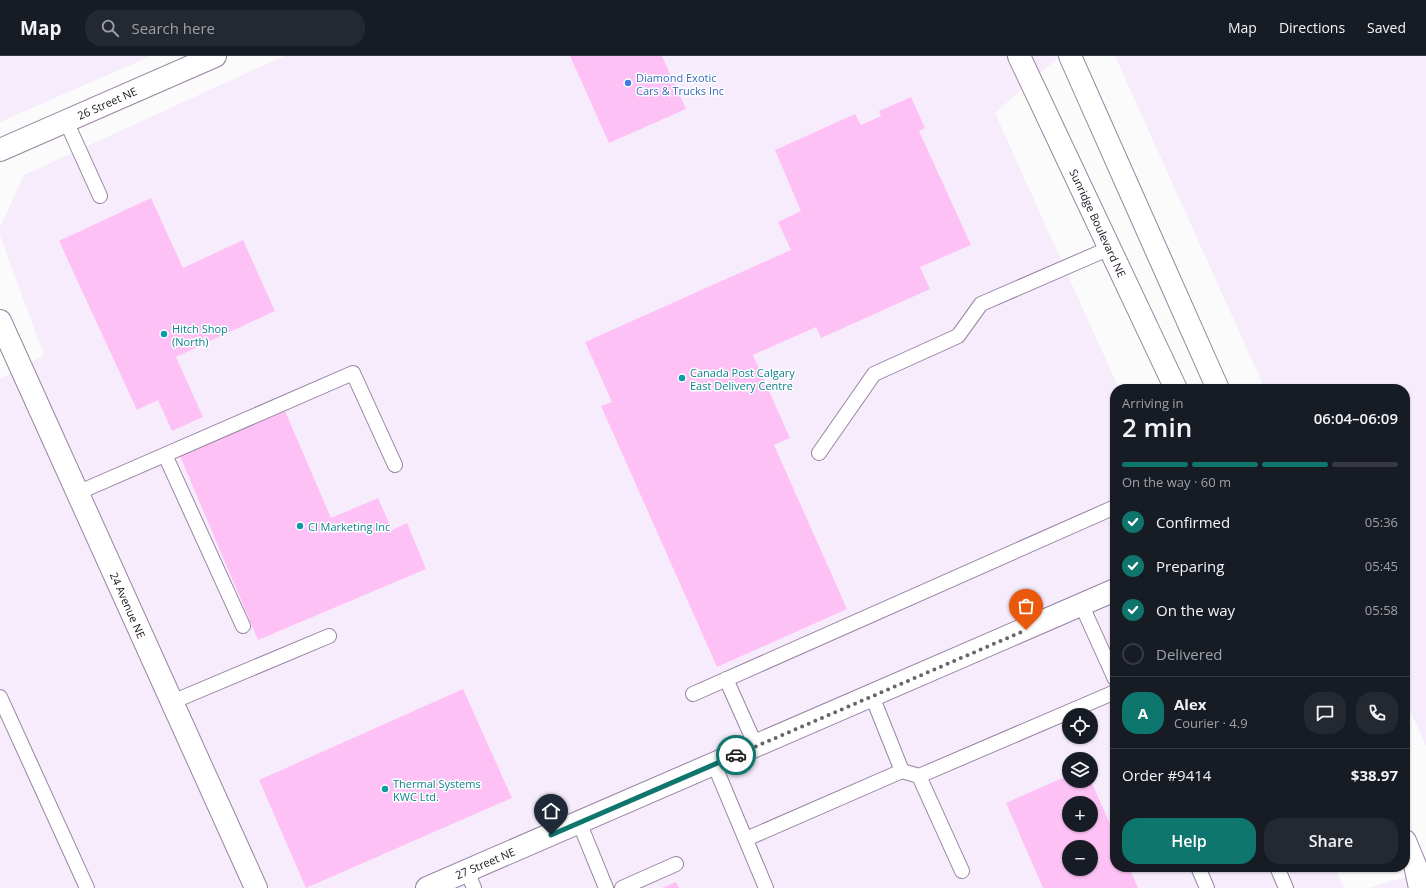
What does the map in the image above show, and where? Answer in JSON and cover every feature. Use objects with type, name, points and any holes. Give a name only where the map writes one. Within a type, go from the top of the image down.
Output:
[{"type":"street","name":"26 Street NE","points":[[0,150],[215,56]]},
{"type":"street","name":"Sunridge Boulevard NE","points":[[1019,56],[1174,384]]},
{"type":"street","points":[[1070,56],[1216,384]]},
{"type":"street","name":"24 Avenue NE","points":[[0,321],[256,888]]},
{"type":"street","name":"27 Street NE","points":[[427,888],[471,879],[579,822],[1082,606],[1110,592]]},
{"type":"street","points":[[1410,853],[1415,866],[1420,888]]},
{"type":"lane","points":[[66,121],[100,196]]},
{"type":"lane","points":[[818,454],[874,374],[958,336],[981,304],[1110,248]]},
{"type":"lane","points":[[77,493],[353,373],[395,465]]},
{"type":"lane","points":[[165,455],[243,626]]},
{"type":"lane","points":[[692,694],[1110,509]]},
{"type":"lane","points":[[1082,606],[1110,668]]},
{"type":"lane","points":[[172,702],[329,636]]},
{"type":"lane","points":[[726,679],[756,746]]},
{"type":"lane","points":[[746,839],[902,771],[919,776],[1110,694]]},
{"type":"lane","points":[[0,696],[87,888]]},
{"type":"lane","points":[[872,696],[902,771]]},
{"type":"lane","points":[[714,764],[766,888]]},
{"type":"lane","points":[[919,776],[962,871]]},
{"type":"lane","points":[[579,822],[606,888]]},
{"type":"lane","points":[[622,888],[676,864]]},
{"type":"lane","points":[[1200,872],[1207,888]]},
{"type":"lane","points":[[1279,872],[1286,888]]},
{"type":"shaded area","points":[[0,56],[151,56],[0,122]]},
{"type":"shaded area","points":[[284,56],[1060,56],[995,113],[1117,384],[1110,384],[1110,872],[1337,872],[1344,888],[0,888],[0,379],[44,355],[0,236],[0,227],[24,175]]},
{"type":"shaded area","points":[[1115,56],[1426,56],[1426,746],[1410,710],[1410,384],[1263,384]]},
{"type":"shaded area","points":[[1426,871],[1426,888],[1368,888]]},
{"type":"building","name":"Diamond Exotic Cars & Trucks Inc","points":[[570,56],[662,56],[686,109],[609,143]]},
{"type":"building","name":"Canada Post Calgary East Delivery Centre","points":[[911,97],[925,128],[919,131],[971,245],[920,267],[930,289],[821,338],[816,327],[753,355],[790,438],[774,445],[847,609],[717,667],[601,406],[612,402],[585,342],[791,250],[778,222],[801,211],[775,150],[855,114],[861,125],[881,116],[879,111]]},
{"type":"building","name":"Hitch Shop (North)","points":[[151,198],[183,268],[243,240],[275,311],[176,357],[203,417],[172,431],[158,400],[137,410],[59,241]]},
{"type":"building","name":"Cl Marketing Inc","points":[[285,411],[331,518],[378,498],[392,530],[407,523],[426,569],[258,640],[180,456]]},
{"type":"building","name":"Thermal Systems KWC Ltd.","points":[[463,689],[512,798],[306,888],[259,780]]},
{"type":"building","points":[[1062,778],[1062,788],[1094,788],[1098,796],[1062,796],[1062,832],[1098,832],[1098,797],[1110,824],[1110,872],[1131,872],[1138,888],[1043,888],[1006,803]]},
{"type":"building","points":[[676,882],[679,888],[662,888]]},
{"type":"way so far","points":[[736,755],[1026,630]]},
{"type":"place","name":"Diamond Exotic Cars & Trucks Inc","points":[[628,83]]},
{"type":"place","name":"Hitch Shop (North)","points":[[164,334]]},
{"type":"place","name":"Canada Post Calgary East Delivery Centre","points":[[682,378]]},
{"type":"place","name":"Cl Marketing Inc","points":[[300,526]]},
{"type":"place","name":"Thermal Systems KWC Ltd.","points":[[385,789]]},
{"type":"route","points":[[551,835],[736,755]]}]
